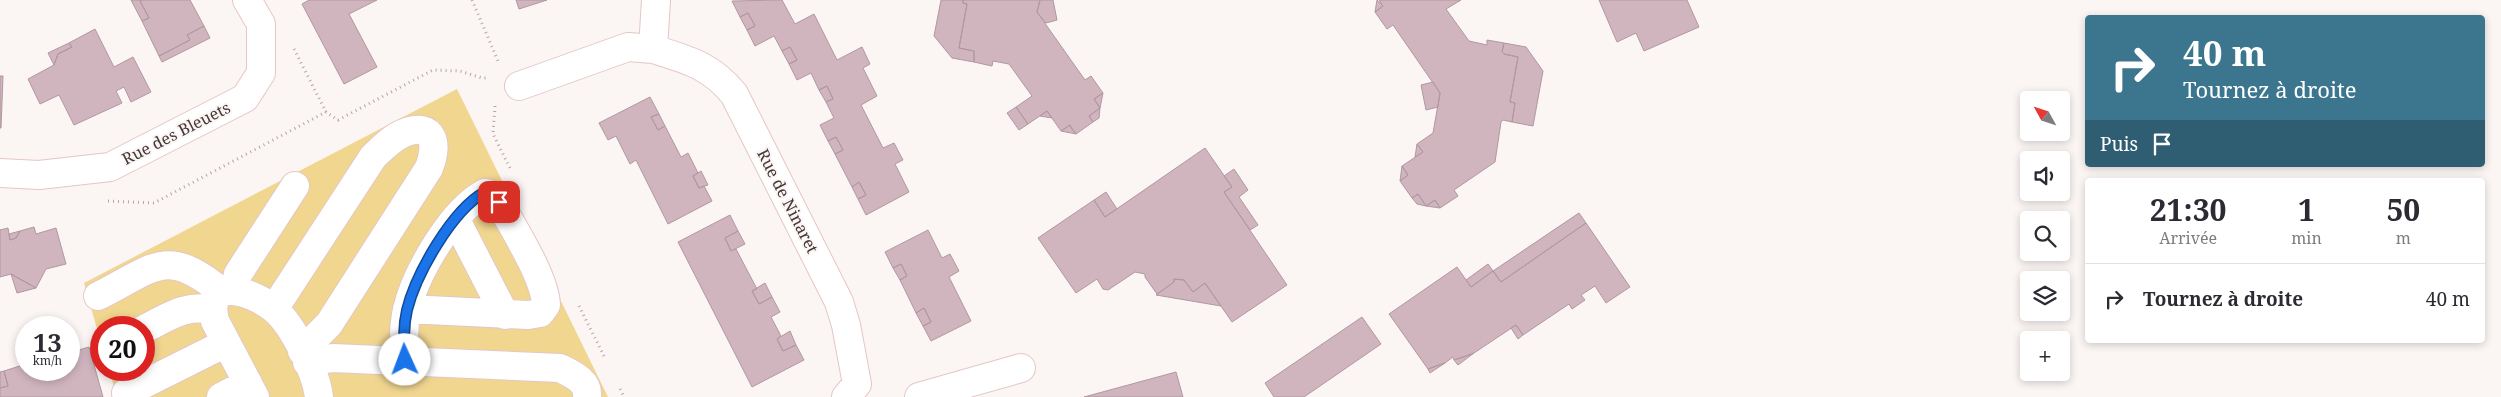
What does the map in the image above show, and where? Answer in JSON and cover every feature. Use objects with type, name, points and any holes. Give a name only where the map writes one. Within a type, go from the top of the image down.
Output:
[{"type":"street","points":[[247,0],[261,24]]},
{"type":"street","points":[[653,49],[656,0]]},
{"type":"street","name":"Rue des Bleuets","points":[[0,173],[39,175],[110,166],[245,98],[261,73],[261,24]]},
{"type":"street","name":"Rue de Ninaret","points":[[506,77],[628,47],[653,49],[700,64],[720,78],[734,94],[839,302],[846,325],[860,393]]},
{"type":"street","points":[[274,309],[373,157],[385,145],[404,133],[416,130],[427,132],[433,138],[434,145],[434,154],[429,168],[329,324],[304,356]]},
{"type":"street","points":[[221,397],[251,390],[215,321],[223,297],[295,186]]},
{"type":"street","points":[[405,360],[404,330],[407,309],[416,285],[436,247],[476,197],[485,192],[492,195],[499,202],[546,293],[546,305],[540,313],[528,315],[407,309]]},
{"type":"street","points":[[456,220],[505,315]]},
{"type":"street","points":[[98,296],[160,264],[173,263],[186,267],[204,277],[223,297]]},
{"type":"street","points":[[155,324],[184,308],[223,297],[259,298],[274,309],[290,327],[317,382],[319,397]]},
{"type":"street","points":[[126,393],[226,342]]},
{"type":"street","points":[[304,356],[560,368],[574,374],[583,382],[587,397]]},
{"type":"street","points":[[919,397],[1021,368]]},
{"type":"path","points":[[261,24],[288,39],[326,112],[338,120],[433,70],[460,71],[482,78],[506,77],[472,0]]},
{"type":"path","points":[[106,201],[154,203],[326,112]]},
{"type":"shaded area","points":[[457,89],[608,397],[117,397],[112,381],[155,381],[155,316],[93,316],[84,283]]},
{"type":"building","points":[[131,0],[142,0],[140,1],[149,18],[142,21]]},
{"type":"building","points":[[190,0],[204,26],[187,35],[190,40],[159,56],[142,21],[149,18],[140,1]]},
{"type":"building","points":[[309,0],[377,0],[349,14],[377,67],[344,84],[302,4]]},
{"type":"building","points":[[516,0],[547,0],[519,9]]},
{"type":"building","points":[[782,0],[795,24],[814,14],[837,60],[862,47],[870,64],[863,68],[877,96],[861,105],[883,148],[894,143],[903,160],[895,164],[909,192],[866,215],[858,199],[866,195],[859,182],[852,187],[835,154],[843,150],[836,137],[828,141],[820,125],[834,118],[826,102],[833,99],[827,86],[819,90],[811,73],[797,80],[789,64],[797,60],[790,47],[782,51],[774,36],[755,46],[747,30],[755,26],[748,13],[740,17],[732,1]]},
{"type":"building","points":[[941,0],[963,0],[963,3],[967,4],[959,48],[974,51],[974,62],[952,58],[934,36]]},
{"type":"building","points":[[963,0],[1040,0],[1037,12],[1085,80],[1091,76],[1103,93],[1094,99],[1100,108],[1089,116],[1093,122],[1076,134],[1070,125],[1061,131],[1047,111],[1028,124],[1016,107],[1032,96],[1009,64],[993,61],[992,66],[974,62],[974,51],[959,48],[967,4],[963,3]]},
{"type":"building","points":[[1040,0],[1053,0],[1057,20],[1046,23],[1037,12]]},
{"type":"building","points":[[1377,0],[1383,6],[1375,12]]},
{"type":"building","points":[[1379,0],[1461,0],[1446,9],[1469,41],[1487,45],[1487,40],[1504,43],[1502,52],[1504,54],[1518,57],[1510,102],[1515,103],[1512,122],[1503,120],[1501,122],[1495,162],[1454,190],[1458,196],[1440,208],[1435,200],[1426,206],[1418,194],[1412,198],[1400,181],[1408,175],[1402,166],[1423,152],[1417,144],[1433,133],[1440,93],[1393,25],[1387,29],[1375,12],[1383,6]]},
{"type":"building","points":[[1599,0],[1687,0],[1699,27],[1644,51],[1636,33],[1617,42]]},
{"type":"building","points":[[748,13],[755,26],[747,30],[740,17]]},
{"type":"building","points":[[204,26],[210,38],[162,62],[159,56],[190,40],[187,35]]},
{"type":"building","points":[[95,29],[114,67],[133,57],[151,92],[131,102],[124,87],[116,91],[122,103],[74,125],[59,95],[40,104],[28,79],[54,65],[58,54],[72,47],[69,43]]},
{"type":"building","points":[[69,43],[72,47],[58,54],[54,65],[48,53]]},
{"type":"building","points":[[1504,43],[1526,47],[1543,71],[1533,126],[1512,122],[1515,103],[1510,102],[1518,57],[1502,52]]},
{"type":"building","points":[[790,47],[797,60],[789,64],[782,51]]},
{"type":"building","points":[[0,76],[3,76],[1,128],[0,128]]},
{"type":"building","points":[[1433,82],[1440,93],[1438,107],[1426,110],[1421,85]]},
{"type":"building","points":[[827,86],[833,99],[826,102],[819,90]]},
{"type":"building","points":[[1103,93],[1100,108],[1094,99]]},
{"type":"building","points":[[650,97],[659,114],[651,117],[658,130],[665,126],[681,157],[688,153],[698,173],[693,176],[699,188],[704,186],[712,201],[668,224],[636,160],[630,164],[616,136],[608,140],[599,123]]},
{"type":"building","points":[[1016,107],[1028,124],[1019,130],[1007,113]]},
{"type":"building","points":[[1100,108],[1099,118],[1093,122],[1089,116]]},
{"type":"building","points":[[1047,111],[1052,118],[1040,116],[1044,113]]},
{"type":"building","points":[[659,114],[665,126],[658,130],[651,117]]},
{"type":"building","points":[[1070,125],[1076,134],[1061,131]]},
{"type":"building","points":[[836,137],[843,150],[835,154],[828,141]]},
{"type":"building","points":[[1417,144],[1423,152],[1415,157]]},
{"type":"building","points":[[1205,148],[1232,187],[1224,192],[1287,285],[1232,322],[1205,283],[1193,292],[1184,280],[1174,279],[1174,282],[1157,294],[1145,277],[1145,274],[1135,272],[1108,290],[1103,289],[1097,279],[1076,293],[1038,238],[1094,200],[1105,217]]},
{"type":"building","points":[[1402,166],[1408,175],[1400,181]]},
{"type":"building","points":[[1234,169],[1248,190],[1239,197],[1258,225],[1250,230],[1224,192],[1232,187],[1224,176]]},
{"type":"building","points":[[701,171],[708,185],[699,188],[693,176]]},
{"type":"building","points":[[859,182],[866,195],[858,199],[852,187]]},
{"type":"building","points":[[1106,192],[1117,209],[1105,217],[1094,200]]},
{"type":"building","points":[[1418,194],[1426,206],[1417,204],[1412,198]]},
{"type":"building","points":[[1435,200],[1440,208],[1426,206]]},
{"type":"building","points":[[1579,213],[1586,223],[1501,282],[1493,271]]},
{"type":"building","points":[[730,215],[738,231],[725,238],[731,251],[736,249],[757,289],[752,291],[759,304],[772,297],[780,312],[771,317],[781,336],[777,339],[783,351],[796,345],[804,360],[752,387],[678,242]]},
{"type":"building","points":[[1586,223],[1630,287],[1606,303],[1595,286],[1581,295],[1585,300],[1572,309],[1569,304],[1523,335],[1516,325],[1474,353],[1454,360],[1453,357],[1445,363],[1428,369],[1389,314],[1457,267],[1471,287],[1493,271],[1501,282]]},
{"type":"building","points":[[34,227],[36,234],[56,228],[66,264],[46,269],[36,288],[11,274],[0,277],[0,230],[8,228],[10,240],[16,238],[20,231]]},
{"type":"building","points":[[928,230],[942,258],[950,254],[959,271],[949,277],[971,321],[931,341],[923,326],[931,322],[924,308],[916,313],[900,280],[907,276],[901,264],[893,268],[885,252]]},
{"type":"building","points":[[20,231],[16,238],[10,240],[9,234]]},
{"type":"building","points":[[738,231],[745,244],[731,251],[725,238]]},
{"type":"building","points":[[901,264],[907,276],[900,280],[893,268]]},
{"type":"building","points":[[1488,264],[1493,271],[1471,287],[1466,280]]},
{"type":"building","points":[[11,274],[36,288],[17,293]]},
{"type":"building","points":[[1174,279],[1184,280],[1193,292],[1205,283],[1221,306],[1156,295],[1174,282]]},
{"type":"building","points":[[765,283],[772,297],[759,304],[752,291]]},
{"type":"building","points":[[924,308],[931,322],[923,326],[916,313]]},
{"type":"building","points":[[1362,317],[1381,344],[1304,397],[1274,397],[1265,383]]},
{"type":"building","points":[[1516,325],[1523,335],[1518,339],[1511,328]]},
{"type":"building","points":[[790,331],[796,345],[783,351],[777,339]]},
{"type":"building","points":[[89,347],[90,381],[99,381],[103,397],[0,397],[0,388],[8,386],[4,371],[15,368],[15,381],[80,381],[80,350]]},
{"type":"building","points":[[1474,353],[1458,365],[1454,360],[1467,356]]},
{"type":"building","points":[[1445,363],[1430,373],[1428,369]]},
{"type":"building","points":[[4,371],[8,386],[0,388],[0,372]]},
{"type":"building","points":[[1176,372],[1183,397],[1084,397]]},
{"type":"route","points":[[405,360],[404,330],[407,309],[416,285],[436,247],[466,207],[476,197],[485,192],[492,195],[499,202]]}]
